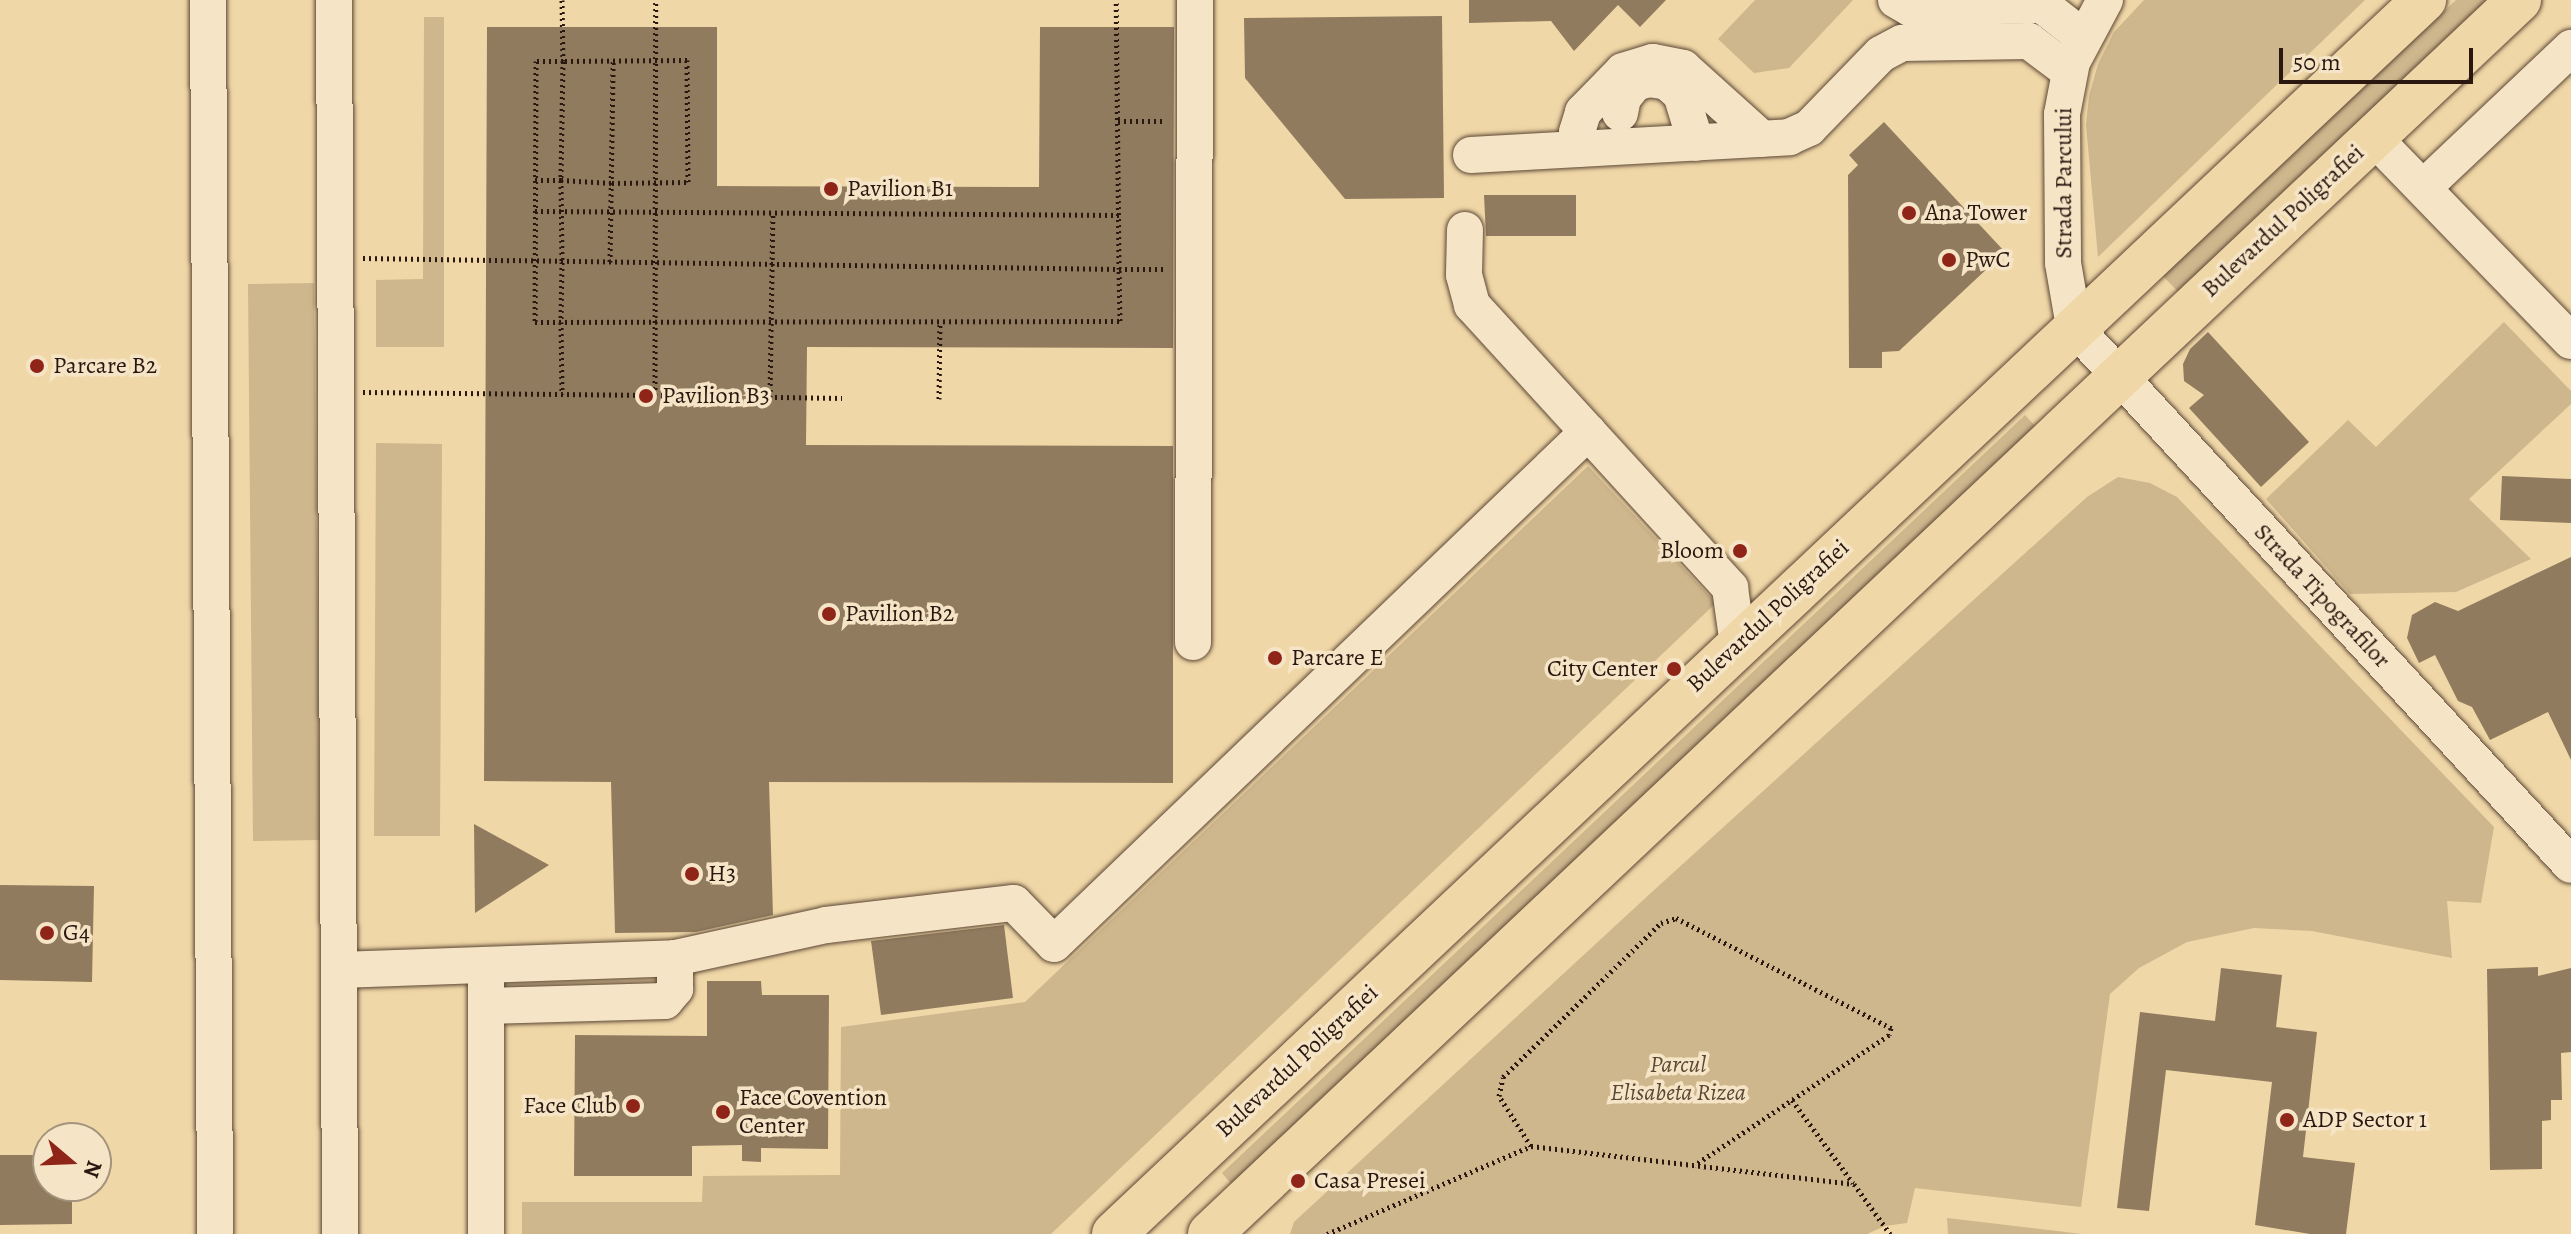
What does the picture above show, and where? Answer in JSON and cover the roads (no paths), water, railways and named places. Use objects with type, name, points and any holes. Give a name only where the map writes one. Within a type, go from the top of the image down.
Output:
[{"type":"main road","name":"Bulevardul Poligrafiei","points":[[1114,1234],[2424,0]]},
{"type":"main road","name":"Bulevardul Poligrafiei","points":[[1213,1233],[2519,0]]},
{"type":"main road","points":[[1169,1183],[1213,1233]]},
{"type":"street","points":[[208,0],[215,1234]]},
{"type":"street","points":[[334,0],[340,1234]]},
{"type":"street","points":[[1193,642],[1195,0]]},
{"type":"street","points":[[1896,0],[1910,8],[2042,2],[2083,37]]},
{"type":"street","name":"Strada Parcului","points":[[2074,327],[2063,263],[2062,114],[2069,71],[2083,37],[2105,0]]},
{"type":"street","points":[[1471,155],[1789,137],[1809,128],[1881,54],[1902,43],[2029,41],[2069,71]]},
{"type":"street","points":[[2423,188],[2571,48]]},
{"type":"street","points":[[1578,149],[1577,132],[1583,112],[1623,71],[1653,62],[1683,68],[1762,139]]},
{"type":"street","points":[[1620,113],[1623,98],[1635,83],[1649,79],[1667,82],[1681,94],[1696,143]]},
{"type":"street","points":[[2373,137],[2571,341]]},
{"type":"street","points":[[1465,230],[1464,275],[1472,305],[1730,588],[1738,645]]},
{"type":"street","name":"Strada Tipografilor","points":[[2074,327],[2571,865]]},
{"type":"street","points":[[339,970],[675,958],[826,925],[1014,903],[1054,944],[1588,432]]},
{"type":"street","points":[[1730,588],[1789,597]]},
{"type":"street","points":[[486,1006],[665,1001],[675,989],[675,958]]},
{"type":"street","points":[[486,965],[486,1234]]},
{"type":"place","name":"Pavilion B1","points":[[831,189]]},
{"type":"place","name":"Ana Tower","points":[[1909,213]]},
{"type":"place","name":"PwC","points":[[1949,260]]},
{"type":"place","name":"Parcare B2","points":[[37,366]]},
{"type":"place","name":"Pavilion B3","points":[[646,396]]},
{"type":"place","name":"Bloom","points":[[1740,551]]},
{"type":"place","name":"Pavilion B2","points":[[829,614]]},
{"type":"place","name":"Parcare E","points":[[1275,658]]},
{"type":"place","name":"City Center","points":[[1674,669]]},
{"type":"place","name":"H3","points":[[692,874]]},
{"type":"place","name":"G4","points":[[47,933]]},
{"type":"place","name":"Face Club","points":[[633,1106]]},
{"type":"place","name":"Face Covention Center","points":[[723,1112]]},
{"type":"place","name":"ADP Sector 1","points":[[2287,1120]]},
{"type":"place","name":"Casa Presei","points":[[1298,1181]]},
{"type":"park label","name":"Parcul Elisabeta Rizea","points":[[1678,1079]]}]
